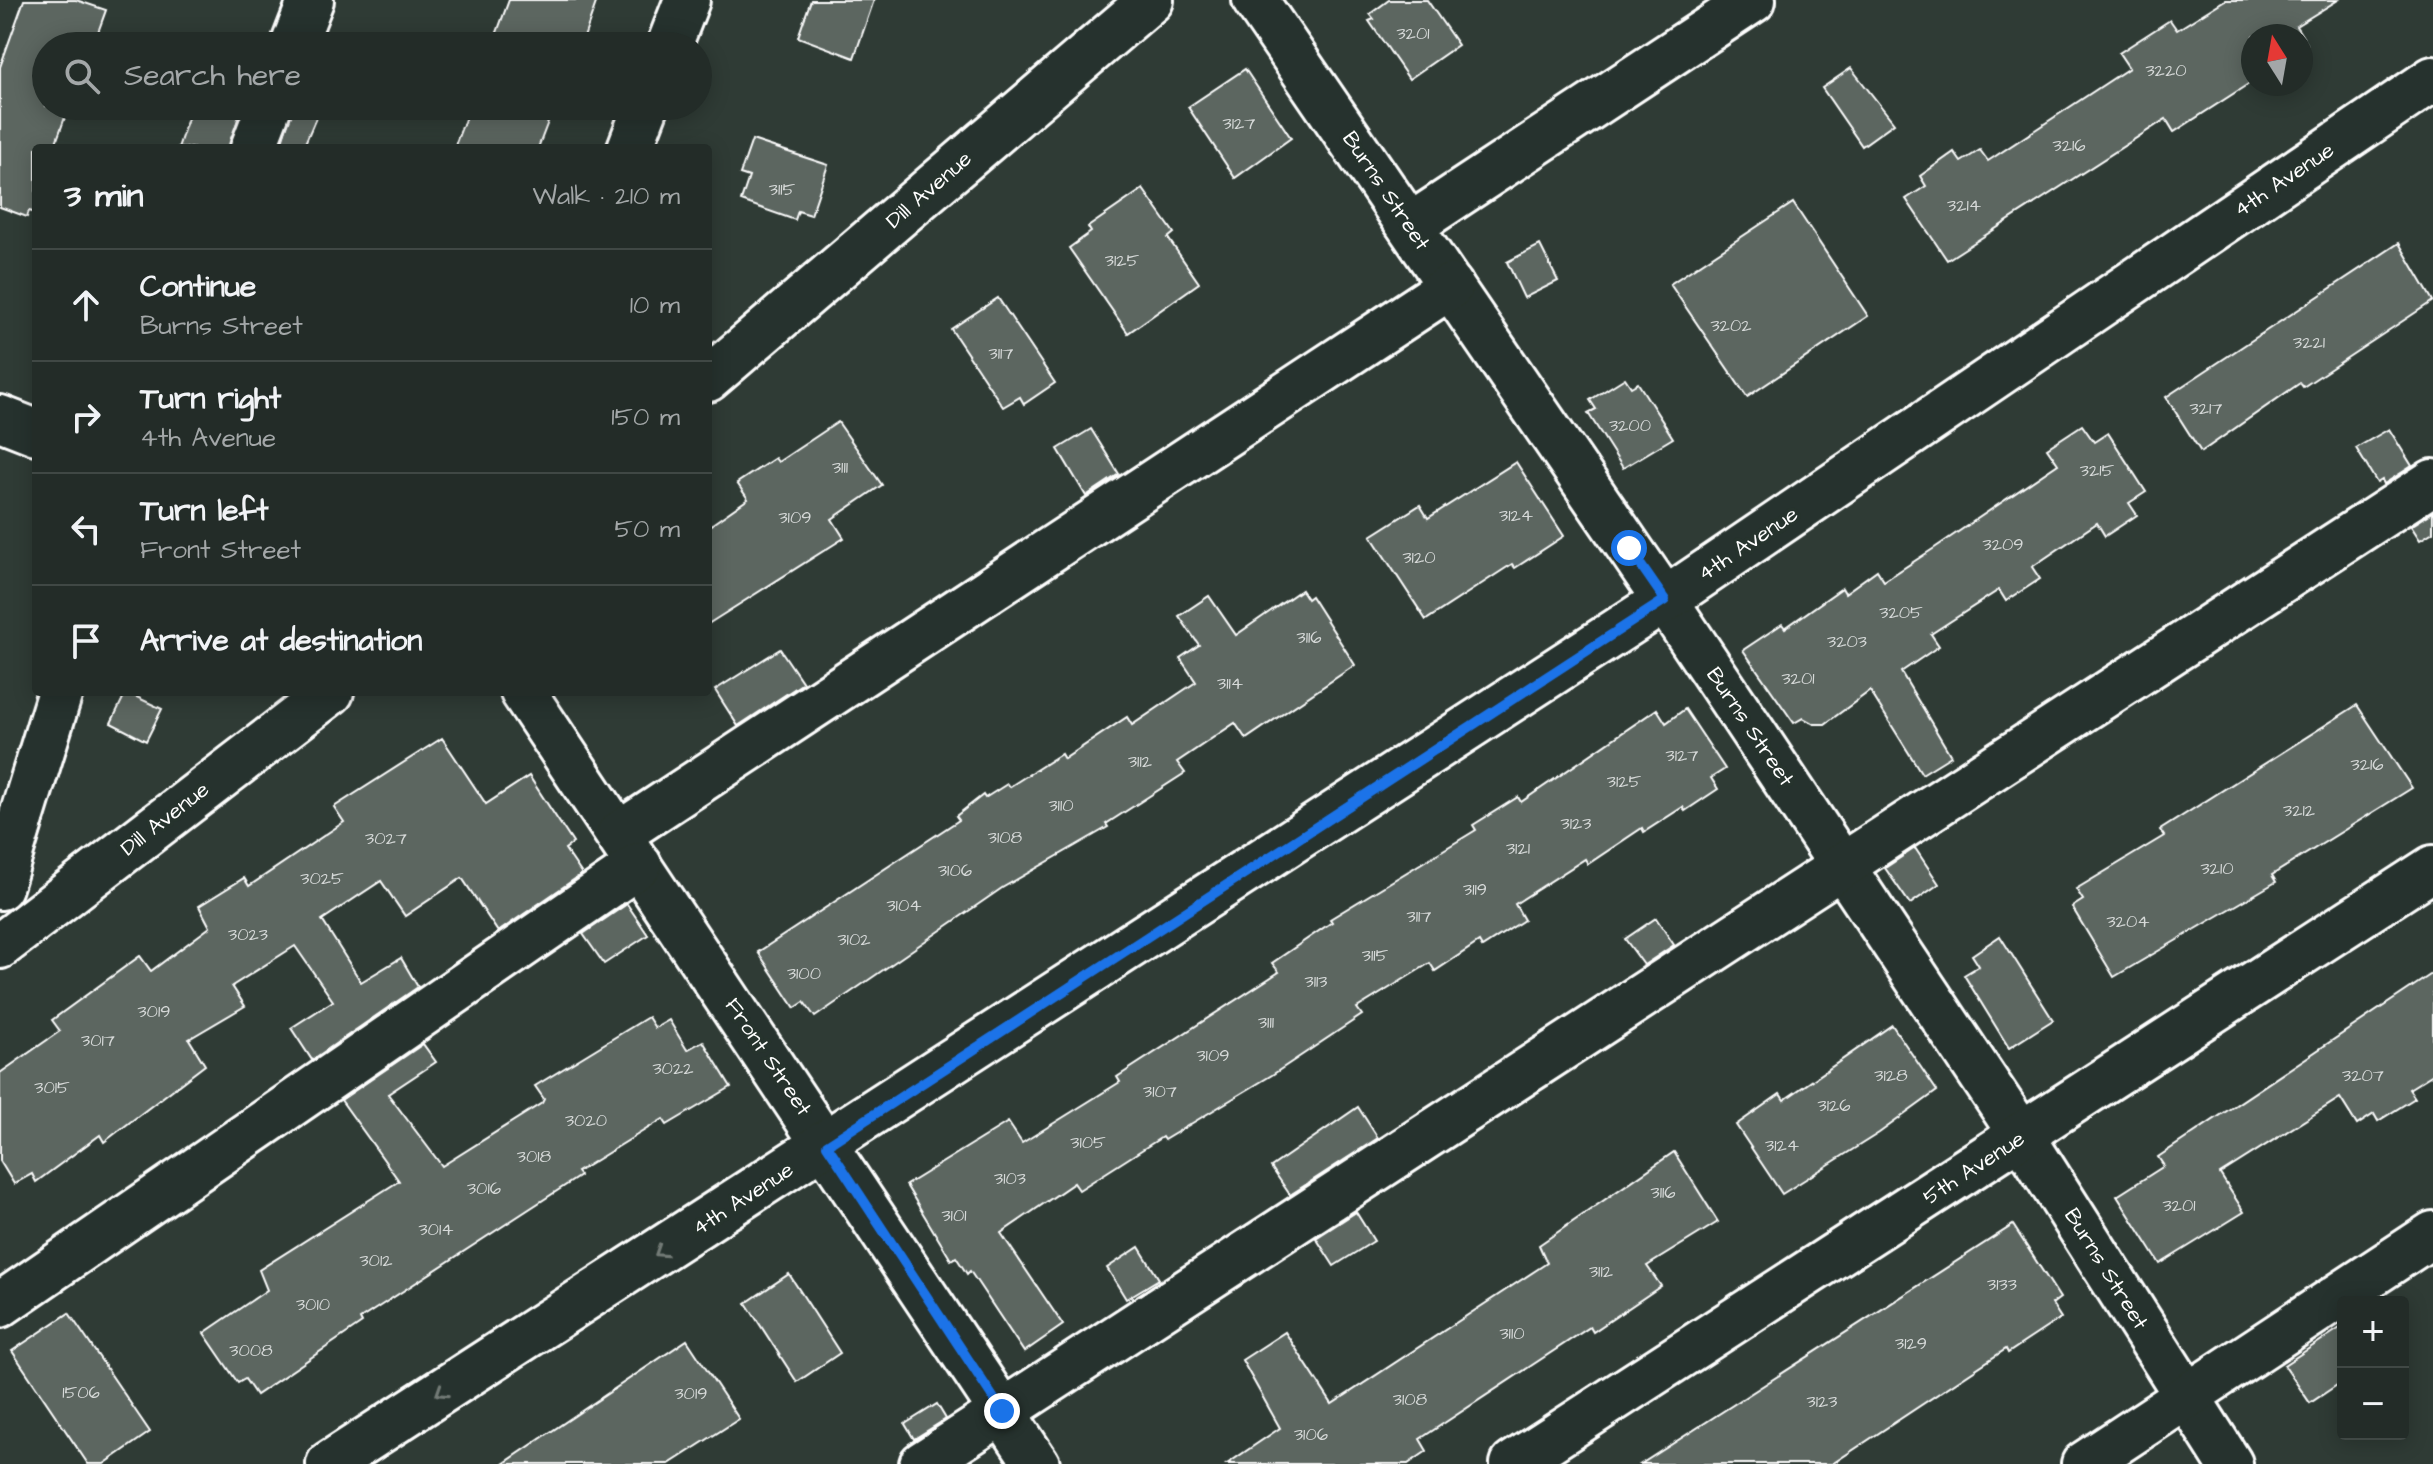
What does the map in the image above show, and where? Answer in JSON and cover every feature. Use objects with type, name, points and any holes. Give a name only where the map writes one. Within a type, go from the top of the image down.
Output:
[{"type":"street","points":[[298,32],[311,0]]},
{"type":"street","points":[[674,32],[687,0]]},
{"type":"street","name":"Dill Avenue","points":[[712,376],[1151,0]]},
{"type":"street","name":"Burns Street","points":[[1255,0],[1665,600],[2022,1136],[2230,1464]]},
{"type":"street","points":[[1410,226],[1753,0]]},
{"type":"street","name":"4th Avenue","points":[[329,1464],[827,1145],[1665,600],[2433,79]]},
{"type":"street","points":[[255,144],[264,120]]},
{"type":"street","points":[[632,144],[641,120]]},
{"type":"street","points":[[0,1305],[629,850],[1451,286]]},
{"type":"street","points":[[0,418],[32,430]]},
{"type":"street","points":[[922,1464],[2433,482]]},
{"type":"street","points":[[0,887],[59,696]]},
{"type":"street","name":"Dill Avenue","points":[[0,946],[326,696]]},
{"type":"street","name":"Front Street","points":[[526,696],[1037,1464]]},
{"type":"street","name":"5th Avenue","points":[[1513,1464],[2433,868]]},
{"type":"street","points":[[2084,1464],[2433,1234]]},
{"type":"building","points":[[24,0],[76,0],[106,10],[98,32],[32,32],[32,120],[64,120],[55,144],[32,144],[32,212],[29,211],[27,217],[0,207],[0,67]]},
{"type":"building","points":[[509,0],[597,0],[586,32],[497,32]]},
{"type":"building","points":[[811,0],[874,0],[854,58],[798,37]]},
{"type":"building","points":[[1389,0],[1427,0],[1458,45],[1409,79],[1369,21],[1374,19],[1370,14]]},
{"type":"building","points":[[2225,0],[2338,0],[2299,24],[2241,24],[2241,89],[2174,132],[2166,119],[1947,260],[1906,199],[1926,186],[1920,176],[1954,152],[1961,162],[1980,150],[1988,161],[2129,68],[2119,53],[2170,20],[2177,30]]},
{"type":"building","points":[[1851,68],[1894,123],[1862,146],[1822,88]]},
{"type":"building","points":[[1245,69],[1291,138],[1235,178],[1188,107]]},
{"type":"building","points":[[187,120],[238,120],[230,144],[179,144]]},
{"type":"building","points":[[289,120],[315,120],[305,144],[281,144]]},
{"type":"building","points":[[465,120],[549,120],[540,144],[456,144]]},
{"type":"building","points":[[752,140],[828,165],[811,215],[798,211],[795,220],[741,201],[749,177],[740,174]]},
{"type":"building","points":[[1143,189],[1174,233],[1168,238],[1199,283],[1128,333],[1069,248],[1091,232],[1088,227]]},
{"type":"building","points":[[1793,203],[1868,316],[1747,397],[1670,284]]},
{"type":"building","points":[[2399,243],[2433,301],[2303,387],[2300,383],[2201,452],[2166,397]]},
{"type":"building","points":[[1540,245],[1558,281],[1524,298],[1507,262]]},
{"type":"building","points":[[998,298],[1055,383],[1024,404],[1020,397],[1003,407],[951,329]]},
{"type":"building","points":[[1625,378],[1631,387],[1638,383],[1673,438],[1623,468],[1588,413],[1596,409],[1590,400]]},
{"type":"building","points":[[838,422],[882,485],[832,519],[844,538],[712,621],[712,524],[748,499],[737,483],[775,458],[778,462]]},
{"type":"building","points":[[2082,425],[2094,442],[2108,433],[2146,492],[2129,503],[2137,515],[2105,536],[2097,523],[2032,567],[2040,579],[2006,601],[1999,590],[1931,634],[1939,646],[1901,672],[1951,756],[1922,774],[1870,691],[1825,724],[1814,724],[1803,718],[1794,723],[1743,650],[1782,624],[1785,628],[1842,588],[1845,593],[1877,570],[1884,581],[1933,549],[2058,464],[2047,448]]},
{"type":"building","points":[[1091,429],[1119,474],[1086,496],[1058,449]]},
{"type":"building","points":[[2389,429],[2412,466],[2384,484],[2382,480],[2377,483],[2356,448]]},
{"type":"building","points":[[1516,462],[1564,536],[1515,568],[1512,564],[1426,620],[1371,536],[1420,505],[1428,518]]},
{"type":"building","points":[[2433,512],[2433,532],[2420,540],[2411,526]]},
{"type":"building","points":[[1301,590],[1307,599],[1311,596],[1355,665],[1246,739],[1235,723],[1177,762],[1185,773],[1106,824],[1108,827],[1002,888],[815,1017],[804,1002],[795,1008],[758,952],[959,820],[956,816],[983,795],[985,798],[1007,784],[1009,787],[1061,754],[1064,759],[1127,717],[1132,725],[1196,682],[1180,658],[1199,645],[1179,616],[1209,596],[1236,635]]},
{"type":"building","points":[[780,649],[803,683],[738,726],[715,690]]},
{"type":"building","points":[[124,696],[134,696],[162,709],[146,741],[111,723]]},
{"type":"building","points":[[2357,705],[2412,788],[2272,875],[2276,882],[2114,977],[2072,907],[2083,900],[2076,889],[2164,836],[2160,830]]},
{"type":"building","points":[[1657,709],[1666,723],[1685,709],[1725,769],[1711,778],[1718,789],[1685,811],[1683,807],[1644,832],[1642,828],[1588,864],[1585,859],[1515,904],[1524,920],[1482,947],[1479,942],[1435,971],[1430,963],[1357,1008],[1362,1015],[1272,1075],[1164,1140],[1162,1137],[1079,1190],[1074,1183],[1001,1233],[1063,1325],[1024,1352],[970,1271],[967,1274],[956,1257],[951,1260],[906,1185],[1008,1122],[1022,1143],[1120,1082],[1117,1077],[1279,972],[1272,963],[1332,922],[1330,919],[1476,830],[1473,825],[1518,797],[1521,802]]},
{"type":"building","points":[[442,738],[486,804],[529,776],[573,843],[565,849],[582,874],[498,932],[462,878],[405,916],[381,881],[322,920],[361,982],[401,958],[418,987],[312,1060],[291,1028],[333,1001],[295,946],[232,986],[245,1006],[189,1039],[205,1065],[104,1142],[100,1135],[36,1182],[32,1174],[14,1184],[0,1161],[0,1073],[60,1031],[52,1020],[140,956],[151,971],[210,927],[199,906],[244,878],[249,886],[344,822],[334,807]]},
{"type":"building","points":[[1915,848],[1939,884],[1910,904],[1885,868]]},
{"type":"building","points":[[627,904],[648,935],[604,964],[583,934]]},
{"type":"building","points":[[1656,918],[1674,945],[1644,965],[1625,939]]},
{"type":"building","points":[[2000,936],[2053,1020],[2009,1048],[1964,975],[1979,966],[1972,955]]},
{"type":"building","points":[[2433,973],[2433,1074],[2409,1089],[2415,1098],[2378,1121],[2374,1114],[2357,1125],[2340,1098],[2220,1174],[2244,1212],[2160,1264],[2117,1196],[2164,1166],[2158,1157]]},
{"type":"building","points":[[648,1017],[655,1028],[669,1020],[687,1050],[703,1041],[731,1087],[667,1125],[663,1119],[577,1172],[580,1176],[360,1319],[362,1323],[256,1395],[245,1379],[238,1383],[204,1333],[267,1290],[259,1270],[399,1181],[341,1100],[423,1044],[436,1062],[388,1094],[442,1166],[542,1103],[544,1099],[535,1086]]},
{"type":"building","points":[[1892,1025],[1937,1091],[1879,1133],[1782,1194],[1736,1125],[1780,1094],[1784,1100]]},
{"type":"building","points":[[1358,1107],[1378,1138],[1290,1195],[1271,1167]]},
{"type":"building","points":[[1674,1152],[1718,1222],[1647,1266],[1661,1286],[1593,1332],[1590,1327],[1420,1439],[1427,1451],[1408,1464],[1227,1464],[1280,1428],[1242,1360],[1285,1332],[1332,1404],[1547,1263],[1539,1245]]},
{"type":"building","points":[[1356,1212],[1374,1241],[1334,1266],[1316,1238]]},
{"type":"building","points":[[2013,1225],[2060,1298],[2052,1304],[2061,1318],[2008,1353],[2006,1349],[1832,1464],[1641,1464]]},
{"type":"building","points":[[1139,1247],[1159,1279],[1126,1299],[1107,1268]]},
{"type":"building","points":[[789,1274],[840,1353],[797,1382],[746,1303]]},
{"type":"building","points":[[69,1313],[150,1432],[104,1464],[88,1464],[12,1351]]},
{"type":"building","points":[[2337,1330],[2337,1385],[2310,1403],[2284,1365]]},
{"type":"building","points":[[687,1340],[739,1419],[669,1464],[503,1464]]},
{"type":"building","points":[[937,1404],[946,1419],[914,1439],[905,1424]]},
{"type":"route","points":[[1002,1411],[827,1145],[1665,600],[1629,548]]}]
